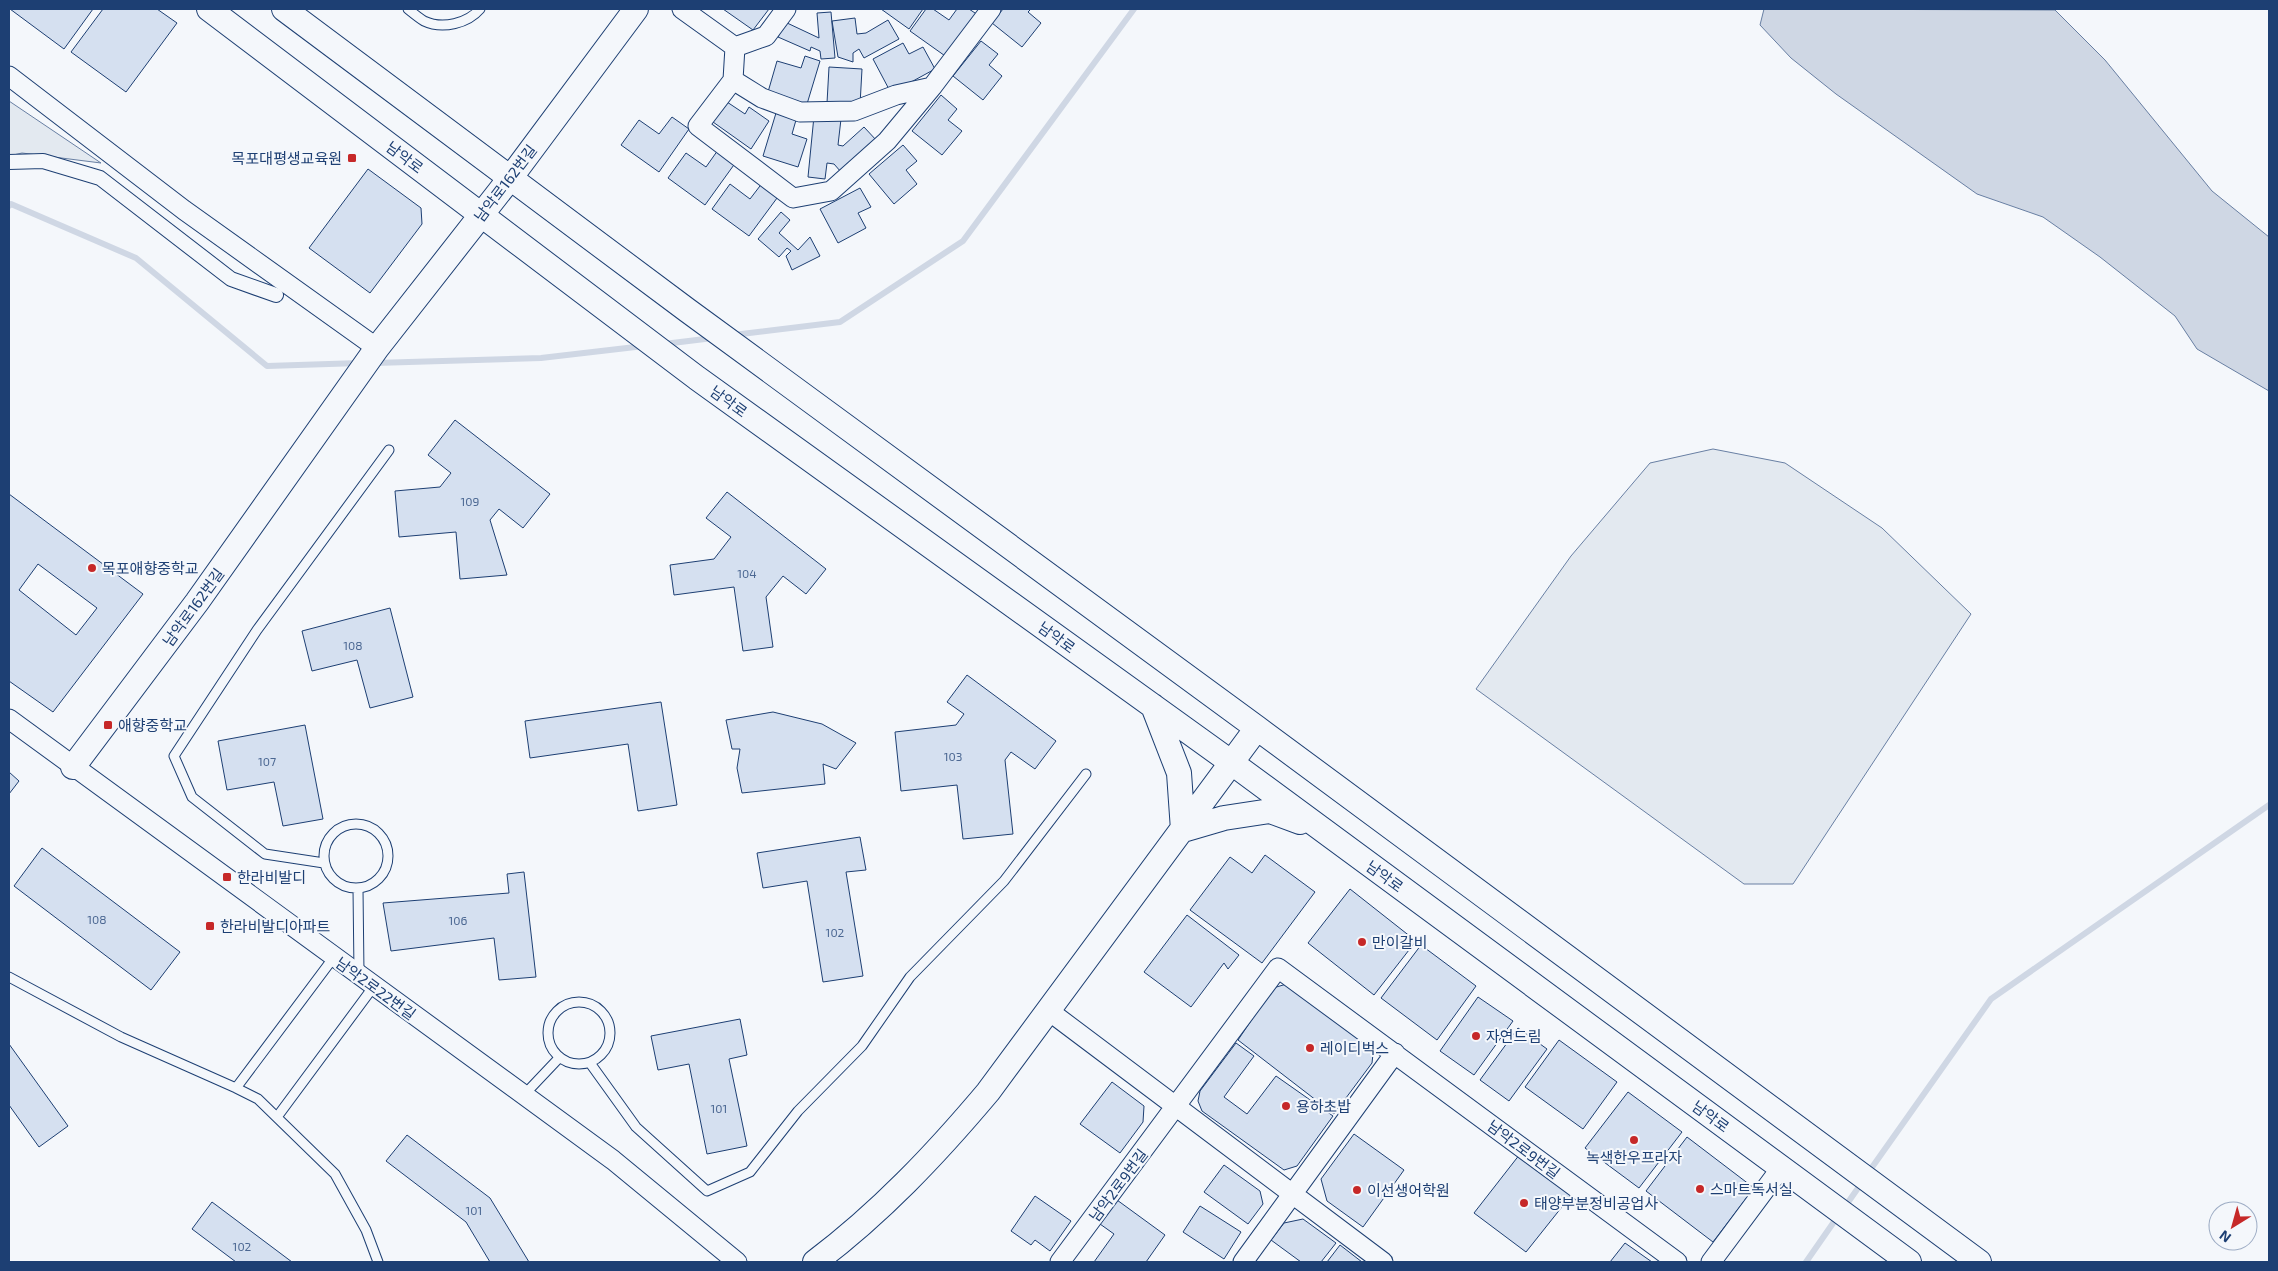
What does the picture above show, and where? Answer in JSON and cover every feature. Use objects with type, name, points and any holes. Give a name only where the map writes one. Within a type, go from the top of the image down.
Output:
[{"type":"street","name":"남악로","points":[[209,9],[602,304],[696,378],[1232,763],[1906,1260]]},
{"type":"street","points":[[284,9],[687,310],[1257,728],[1979,1262]]},
{"type":"street","name":"남악로162번길","points":[[73,767],[197,602],[374,352],[482,215],[636,9]]},
{"type":"street","points":[[682,9],[735,47]]},
{"type":"street","points":[[735,47],[766,36],[786,9]]},
{"type":"street","points":[[735,47],[733,80],[698,126],[793,198],[831,192],[887,141],[932,87],[991,9]]},
{"type":"street","points":[[9,76],[374,352]]},
{"type":"street","points":[[733,80],[762,98],[800,112],[854,111],[896,95],[932,87]]},
{"type":"street","points":[[9,162],[44,161],[100,178],[231,279],[276,295]]},
{"type":"street","points":[[1153,706],[1179,773],[1183,830]]},
{"type":"street","name":"남악2로22번길","points":[[9,719],[613,1160],[737,1262]]},
{"type":"street","points":[[815,1262],[868,1220],[927,1162],[988,1092],[1257,728]]},
{"type":"street","points":[[1183,830],[1224,818],[1270,811],[1325,832]]},
{"type":"street","name":"남악2로9번길","points":[[1060,1262],[1177,1108],[1278,968],[1677,1262]]},
{"type":"street","points":[[1049,1011],[1383,1262]]},
{"type":"street","points":[[1243,1262],[1294,1195],[1395,1053]]},
{"type":"street","points":[[1711,1262],[1788,1174]]},
{"type":"lane","points":[[408,9],[425,22],[454,25],[473,17],[480,9]]},
{"type":"lane","points":[[324,864],[265,854],[192,797],[174,756],[257,630],[389,450]]},
{"type":"lane","points":[[590,1063],[636,1127],[707,1191],[750,1172],[798,1111],[862,1046],[910,977],[1004,881],[1086,774]]},
{"type":"lane","points":[[361,824],[372,828],[380,834],[386,843],[389,853],[384,873],[368,887],[358,889],[346,887],[336,882],[324,864],[326,843],[332,834],[341,827],[361,824]]},
{"type":"lane","points":[[277,1117],[366,981],[358,889]]},
{"type":"lane","points":[[236,1088],[334,957]]},
{"type":"lane","points":[[9,977],[121,1037],[236,1088],[258,1100],[335,1174],[366,1230],[378,1262]]},
{"type":"lane","points":[[583,1002],[598,1009],[606,1017],[610,1027],[610,1038],[606,1048],[600,1057],[590,1063],[574,1064],[558,1058],[551,1049],[547,1028],[551,1018],[558,1009],[567,1004],[583,1002]]},
{"type":"lane","points":[[524,1095],[558,1058]]},
{"type":"shaded area","points":[[1764,9],[2055,10],[2105,60],[2212,191],[2269,237],[2269,391],[2197,349],[2175,316],[2100,257],[2043,217],[1977,194],[1836,94],[1791,58],[1760,25]]},
{"type":"shaded area","points":[[9,101],[101,163],[22,153],[9,156]]},
{"type":"shaded area","points":[[1713,449],[1785,463],[1882,528],[1971,614],[1793,884],[1744,884],[1476,689],[1571,556],[1650,463]]},
{"type":"building","points":[[10,9],[93,9],[64,49]]},
{"type":"building","points":[[103,9],[157,9],[177,23],[126,92],[71,52]]},
{"type":"building","points":[[723,9],[769,9],[753,30]]},
{"type":"building","points":[[881,9],[923,9],[909,29]]},
{"type":"building","points":[[926,9],[933,9],[949,20],[957,9],[969,9],[978,15],[948,58],[910,31]]},
{"type":"building","points":[[1003,9],[1031,9],[1028,12],[1041,23],[1022,47],[992,23]]},
{"type":"building","points":[[831,12],[835,58],[821,59],[820,51],[811,47],[810,51],[778,37],[785,22],[819,38],[817,13]]},
{"type":"building","points":[[855,18],[857,34],[866,33],[888,20],[899,39],[864,58],[859,49],[853,53],[853,62],[838,57],[832,21]]},
{"type":"building","points":[[981,41],[998,54],[989,65],[1002,76],[983,100],[953,76]]},
{"type":"building","points":[[903,43],[909,54],[923,47],[935,69],[891,93],[873,59]]},
{"type":"building","points":[[805,56],[820,61],[807,104],[768,92],[777,61],[801,68]]},
{"type":"building","points":[[829,67],[862,69],[860,105],[827,103]]},
{"type":"building","points":[[941,95],[957,109],[948,120],[962,131],[942,155],[912,131]]},
{"type":"building","points":[[727,102],[745,114],[749,107],[769,121],[751,149],[713,122]]},
{"type":"building","points":[[776,113],[796,120],[792,134],[807,139],[798,167],[763,156]]},
{"type":"building","points":[[814,116],[841,119],[838,145],[843,146],[864,127],[877,141],[841,172],[834,164],[827,163],[825,179],[808,177]]},
{"type":"building","points":[[672,117],[689,129],[659,172],[621,145],[639,120],[659,134]]},
{"type":"building","points":[[903,145],[917,161],[906,170],[917,184],[894,204],[869,174]]},
{"type":"building","points":[[718,150],[736,162],[705,205],[668,178],[686,153],[706,167]]},
{"type":"building","points":[[368,169],[421,208],[422,224],[370,293],[309,248]]},
{"type":"building","points":[[763,182],[780,194],[749,236],[712,209],[730,184],[750,199]]},
{"type":"building","points":[[860,188],[871,207],[858,213],[866,228],[838,243],[820,209]]},
{"type":"building","points":[[781,212],[790,220],[779,233],[798,250],[810,237],[820,256],[792,270],[786,256],[791,251],[787,248],[779,257],[758,239]]},
{"type":"building","points":[[455,420],[550,494],[523,528],[499,509],[490,520],[507,575],[460,579],[456,532],[399,537],[395,491],[440,487],[451,473],[428,455]]},
{"type":"building","points":[[727,492],[826,569],[806,594],[783,576],[766,597],[773,647],[743,651],[734,587],[674,595],[670,565],[714,559],[731,537],[706,518]]},
{"type":"building","name":"목포애향중학교","points":[[9,494],[143,594],[53,712],[9,681]],"holes":[[[38,564],[97,608],[76,635],[19,590]]]},
{"type":"building","points":[[390,608],[413,697],[370,708],[357,660],[312,671],[302,631]]},
{"type":"building","points":[[967,675],[1056,741],[1035,769],[1011,752],[1005,760],[1013,834],[963,839],[957,785],[901,791],[895,732],[956,725],[964,714],[947,702]]},
{"type":"building","points":[[661,702],[677,805],[638,811],[628,744],[530,758],[525,721]]},
{"type":"building","points":[[773,712],[822,724],[856,743],[836,769],[823,764],[825,784],[742,793],[737,768],[740,749],[732,749],[726,720]]},
{"type":"building","points":[[305,725],[323,819],[283,826],[274,782],[227,790],[218,741]]},
{"type":"building","points":[[9,772],[19,781],[9,794]]},
{"type":"building","points":[[860,837],[866,870],[846,872],[863,976],[823,982],[807,881],[763,888],[757,853]]},
{"type":"building","points":[[42,848],[180,952],[151,990],[14,886]]},
{"type":"building","points":[[1265,855],[1315,892],[1262,963],[1190,910],[1230,857],[1252,873]]},
{"type":"building","points":[[524,872],[536,977],[499,980],[494,938],[391,951],[383,903],[509,893],[507,874]]},
{"type":"building","name":"만이갈비","points":[[1350,889],[1416,941],[1374,995],[1308,943]]},
{"type":"building","points":[[1187,915],[1239,955],[1228,969],[1224,963],[1191,1007],[1144,972]]},
{"type":"building","points":[[1421,945],[1476,986],[1437,1040],[1381,998]]},
{"type":"building","name":"레이디벅스","points":[[1290,983],[1370,1042],[1373,1054],[1372,1063],[1334,1114],[1238,1040],[1273,988]]},
{"type":"building","name":"자연드림","points":[[1478,997],[1513,1021],[1474,1075],[1440,1051]]},
{"type":"building","points":[[740,1019],[747,1055],[729,1059],[747,1146],[707,1154],[689,1064],[658,1070],[651,1036]]},
{"type":"building","points":[[1518,1028],[1547,1049],[1509,1101],[1480,1080]]},
{"type":"building","points":[[1559,1040],[1617,1082],[1583,1129],[1525,1087]]},
{"type":"building","name":"용하초밥","points":[[1236,1043],[1254,1056],[1224,1097],[1247,1114],[1276,1076],[1333,1116],[1297,1166],[1284,1170],[1202,1111],[1198,1101],[1200,1091]]},
{"type":"building","points":[[9,1044],[68,1126],[39,1147],[9,1105]]},
{"type":"building","points":[[1112,1082],[1144,1106],[1143,1122],[1120,1153],[1080,1124]]},
{"type":"building","name":"녹색한우프라자","points":[[1628,1092],[1682,1132],[1639,1188],[1585,1148]]},
{"type":"building","name":"이선생어학원","points":[[1354,1134],[1404,1170],[1363,1227],[1327,1201],[1321,1179]]},
{"type":"building","points":[[407,1135],[490,1198],[529,1262],[490,1262],[466,1222],[386,1161]]},
{"type":"building","name":"스마트독서실","points":[[1687,1137],[1754,1188],[1713,1242],[1646,1191]]},
{"type":"building","name":"태양부분정비공업사","points":[[1520,1154],[1573,1193],[1526,1252],[1474,1213]]},
{"type":"building","points":[[1224,1165],[1260,1191],[1263,1204],[1248,1224],[1204,1192]]},
{"type":"building","points":[[1035,1196],[1071,1221],[1050,1251],[1035,1240],[1031,1245],[1011,1231]]},
{"type":"building","points":[[1117,1200],[1165,1235],[1146,1262],[1094,1262],[1114,1234],[1100,1224]]},
{"type":"building","points":[[212,1202],[292,1262],[236,1262],[192,1229]]},
{"type":"building","points":[[1200,1206],[1241,1232],[1224,1259],[1183,1232]]},
{"type":"building","points":[[1303,1219],[1336,1243],[1321,1262],[1301,1262],[1271,1240],[1284,1223]]},
{"type":"building","points":[[1625,1243],[1652,1262],[1610,1262]]},
{"type":"building","points":[[1340,1245],[1362,1262],[1327,1262]]},
{"type":"waterway","points":[[733,335],[840,322],[963,241],[1134,9]]},
{"type":"waterway","points":[[9,206],[11,204],[136,258],[267,366],[360,363]]},
{"type":"waterway","points":[[664,344],[713,338]]},
{"type":"waterway","points":[[375,363],[541,358],[644,346]]},
{"type":"waterway","points":[[1868,1173],[1991,999],[2269,805]]},
{"type":"waterway","points":[[1844,1208],[1863,1181]]},
{"type":"waterway","points":[[1806,1262],[1838,1216]]},
{"type":"place","name":"목포대평생교육원","points":[[352,158]]},
{"type":"place","name":"목포애향중학교","points":[[92,568]]},
{"type":"place","name":"애향중학교","points":[[108,725]]},
{"type":"place","name":"한라비발디","points":[[227,877]]},
{"type":"place","name":"한라비발디아파트","points":[[210,926]]},
{"type":"place","name":"만이갈비","points":[[1362,942]]},
{"type":"place","name":"자연드림","points":[[1476,1036]]},
{"type":"place","name":"레이디벅스","points":[[1310,1048]]},
{"type":"place","name":"용하초밥","points":[[1286,1106]]},
{"type":"place","name":"녹색한우프라자","points":[[1634,1140]]},
{"type":"place","name":"스마트독서실","points":[[1700,1189]]},
{"type":"place","name":"이선생어학원","points":[[1357,1190]]},
{"type":"place","name":"태양부분정비공업사","points":[[1524,1203]]}]
